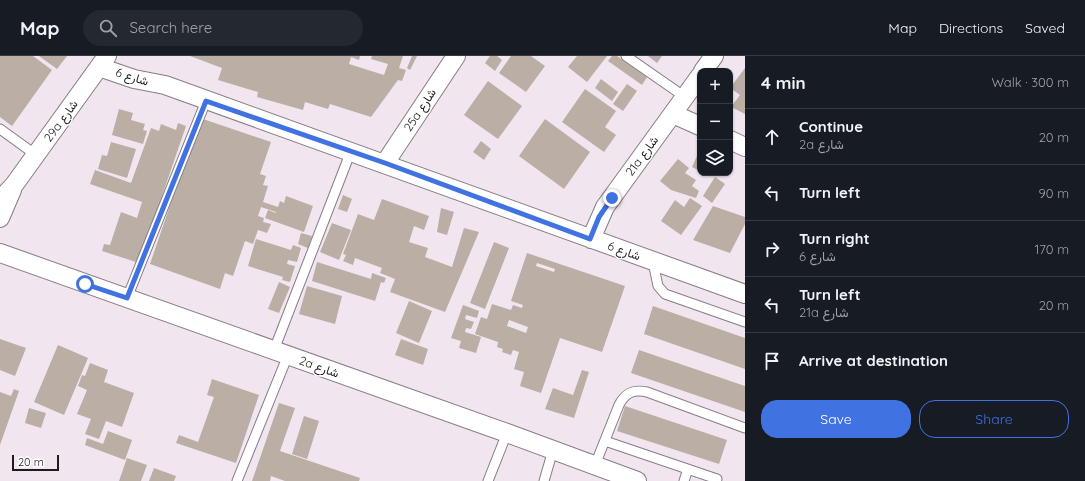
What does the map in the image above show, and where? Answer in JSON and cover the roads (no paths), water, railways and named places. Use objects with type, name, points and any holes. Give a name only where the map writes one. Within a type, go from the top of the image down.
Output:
[{"type":"street","name":"25a شارع","points":[[385,163],[456,56]]},
{"type":"street","points":[[706,68],[714,56]]},
{"type":"street","name":"شارع 6","points":[[105,60],[134,79],[165,86],[351,151],[653,262],[745,294]]},
{"type":"street","name":"29a شارع","points":[[0,200],[14,186],[105,60]]},
{"type":"street","name":"21a شارع","points":[[590,239],[605,207],[697,80]]},
{"type":"street","points":[[673,114],[697,125]]},
{"type":"street","points":[[733,141],[745,147]]},
{"type":"street","name":"29a شارع","points":[[0,218],[14,186]]},
{"type":"street","name":"2a شارع","points":[[0,253],[637,481]]},
{"type":"lane","points":[[626,56],[685,97]]},
{"type":"lane","points":[[127,298],[206,101]]},
{"type":"lane","points":[[0,129],[36,156]]},
{"type":"lane","points":[[237,481],[351,151]]},
{"type":"lane","points":[[653,262],[658,286],[665,294],[745,322]]},
{"type":"lane","points":[[595,465],[623,397],[630,392],[639,390],[745,428]]},
{"type":"lane","points":[[488,481],[506,433]]},
{"type":"lane","points":[[605,441],[717,479]]},
{"type":"lane","points":[[544,481],[553,450]]},
{"type":"lane","points":[[684,481],[688,469]]}]
